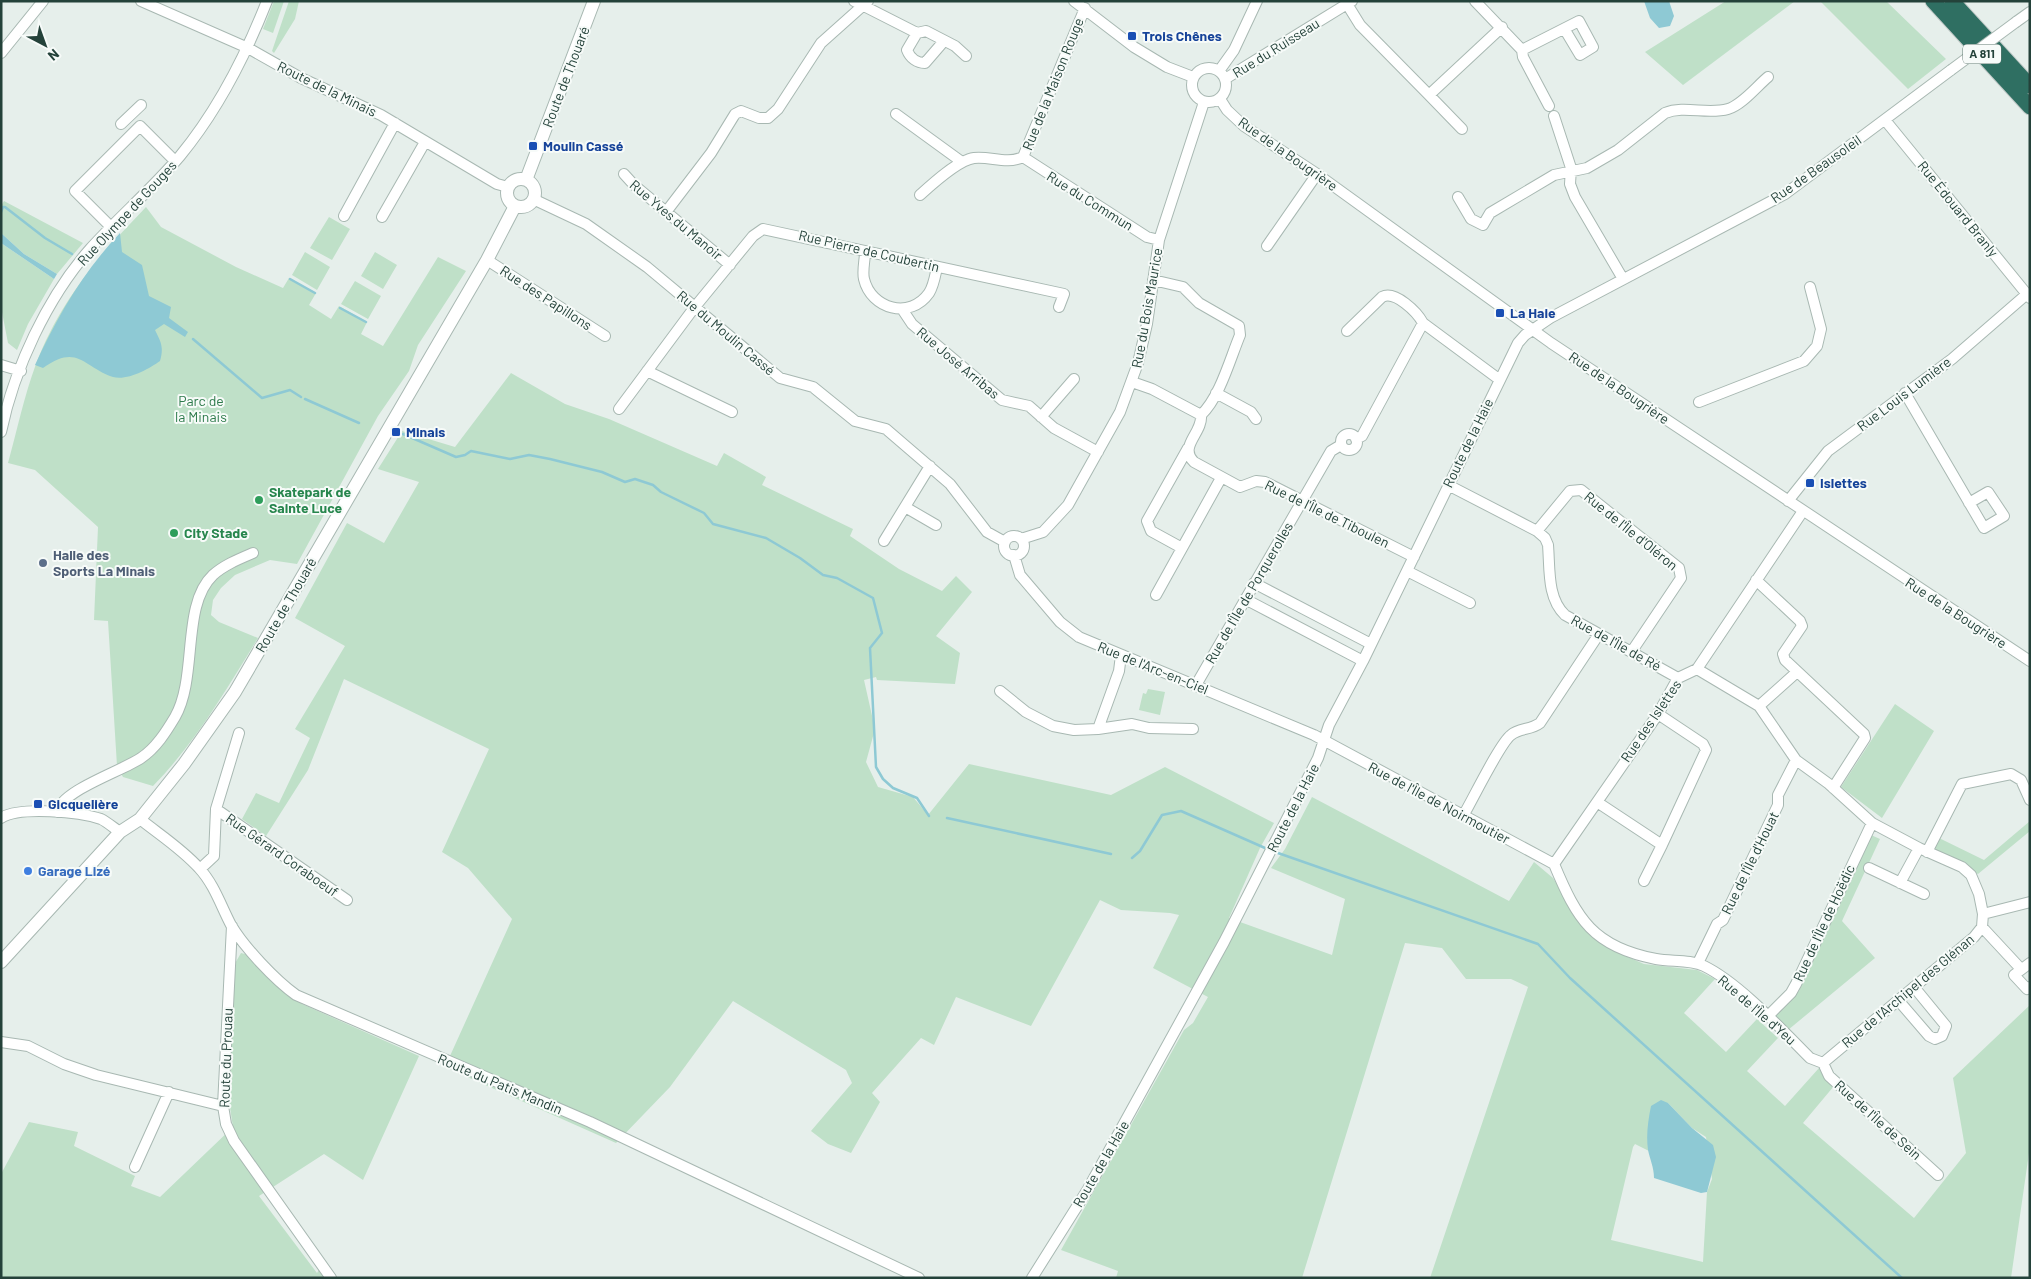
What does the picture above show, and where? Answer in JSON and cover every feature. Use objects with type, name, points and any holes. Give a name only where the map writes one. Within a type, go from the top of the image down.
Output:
[{"type":"highway","name":"A 811","points":[[1933,1],[2030,107]]},
{"type":"highway","name":"A 811","points":[[1952,1],[2030,86]]},
{"type":"street","points":[[1,53],[43,1]]},
{"type":"street","name":"Route de la Minais","points":[[141,1],[248,48],[301,78],[395,123],[497,184],[508,187]]},
{"type":"street","name":"Rue Olympe de Gouges","points":[[1,432],[21,371],[50,307],[89,251],[175,161],[203,126],[248,48],[267,1]]},
{"type":"street","name":"Route de Thouaré","points":[[526,180],[594,1]]},
{"type":"street","points":[[1074,1],[1134,47],[1167,67],[1194,76]]},
{"type":"street","points":[[1222,75],[1206,68],[1194,76],[1192,92],[1204,102],[1211,103],[1220,99],[1226,91],[1222,75],[1257,1]]},
{"type":"street","points":[[1475,1],[1502,27],[1517,48],[1522,50]]},
{"type":"street","points":[[666,212],[711,154],[735,114],[741,111],[759,118],[768,118],[778,109],[821,43],[861,3],[917,33]]},
{"type":"street","points":[[1350,3],[1360,25],[1462,129]]},
{"type":"street","name":"Rue du Ruisseau","points":[[1222,75],[1350,3]]},
{"type":"street","name":"Rue de la Maison Rouge","points":[[962,162],[974,158],[1014,161],[1023,157],[1085,8]]},
{"type":"street","name":"Rue de Beausoleil","points":[[1534,329],[1623,279],[1785,194],[2030,12]]},
{"type":"street","points":[[1429,95],[1502,27]]},
{"type":"street","points":[[944,41],[925,63],[919,63],[910,56],[907,50],[917,33],[926,30],[944,41],[966,56]]},
{"type":"street","points":[[1522,50],[1564,30]]},
{"type":"street","points":[[1522,50],[1523,57],[1552,111],[1562,138],[1570,173],[1570,184],[1575,197],[1623,279]]},
{"type":"street","points":[[1458,197],[1471,219],[1483,224],[1490,213],[1554,175],[1587,168],[1618,150],[1666,113],[1674,109],[1709,111],[1729,109],[1768,77]]},
{"type":"street","name":"Rue de la Bougrière","points":[[1220,99],[1238,121],[1317,174],[1534,329],[1788,502],[2030,661]]},
{"type":"street","name":"Rue du Bois Maurice","points":[[1021,539],[1036,536],[1054,523],[1068,505],[1120,412],[1132,382],[1147,324],[1159,240],[1204,102]]},
{"type":"street","points":[[121,124],[141,105]]},
{"type":"street","points":[[896,114],[962,162],[920,196]]},
{"type":"street","points":[[130,115],[175,161]]},
{"type":"street","name":"Rue Édouard Branly","points":[[1885,120],[2028,296]]},
{"type":"street","points":[[344,216],[395,123]]},
{"type":"street","points":[[111,227],[75,191],[140,126]]},
{"type":"street","points":[[382,217],[426,142]]},
{"type":"street","name":"Rue du Commun","points":[[1023,157],[1147,236],[1159,240]]},
{"type":"street","name":"Rue Yves du Manoir","points":[[624,174],[666,212],[730,264]]},
{"type":"street","points":[[1267,246],[1317,174]]},
{"type":"street","points":[[518,180],[526,180],[533,186],[533,199],[524,206],[515,206],[507,196],[508,187],[518,180]]},
{"type":"street","name":"Rue du Moulin Cassé","points":[[533,199],[586,224],[650,269],[694,308],[780,378],[813,387],[855,421],[886,429],[950,484],[987,532],[1005,542]]},
{"type":"street","name":"Route de Thouaré","points":[[1,962],[120,832],[140,819],[184,764],[235,692],[464,300],[515,206]]},
{"type":"street","name":"Rue Pierre de Coubertin","points":[[619,409],[694,308],[757,232],[767,228],[866,252],[1064,294],[1059,307]]},
{"type":"street","points":[[866,252],[863,276],[867,288],[874,299],[886,306],[902,309],[920,302],[929,293],[937,267]]},
{"type":"street","name":"Rue des Papillons","points":[[487,260],[605,336]]},
{"type":"street","points":[[1153,280],[1183,287],[1199,303],[1239,326],[1240,334],[1216,393],[1208,408],[1201,415],[1200,424],[1188,448],[1147,521],[1152,531],[1182,548]]},
{"type":"street","points":[[1699,402],[1804,361],[1817,346],[1821,328],[1810,288]]},
{"type":"street","points":[[1347,332],[1387,294],[1393,295],[1420,316],[1423,323],[1500,380]]},
{"type":"street","name":"Rue Louis Lumière","points":[[1788,502],[1828,451],[1952,359],[2028,296]]},
{"type":"street","name":"Rue José Arribas","points":[[902,309],[912,324],[1002,400],[1029,406],[1054,428],[1098,452]]},
{"type":"street","name":"Rue de l'Île de Porquerolles","points":[[1196,685],[1331,451],[1341,445],[1346,451],[1356,447],[1356,439],[1362,436],[1423,323]]},
{"type":"street","name":"Route de la Haie","points":[[1032,1278],[1088,1189],[1232,926],[1325,741],[1329,725],[1363,661],[1500,380],[1521,339],[1534,329]]},
{"type":"street","points":[[1,365],[21,371]]},
{"type":"street","points":[[647,371],[732,412]]},
{"type":"street","points":[[1040,417],[1074,379]]},
{"type":"street","points":[[1132,382],[1152,389],[1201,415]]},
{"type":"street","points":[[1216,393],[1251,412],[1256,419]]},
{"type":"street","points":[[1905,394],[1969,502]]},
{"type":"street","name":"Rue de l'Île de Tiboulen","points":[[1188,448],[1188,456],[1194,462],[1221,478],[1240,486],[1248,486],[1256,481],[1265,482],[1414,557]]},
{"type":"street","points":[[884,541],[930,466]]},
{"type":"street","points":[[1156,595],[1221,478]]},
{"type":"street","points":[[1448,485],[1537,532]]},
{"type":"street","name":"Rue de l'Île d'Oléron","points":[[1537,532],[1570,491],[1576,488],[1679,568],[1681,578],[1632,651]]},
{"type":"street","points":[[905,507],[936,525]]},
{"type":"street","points":[[1797,672],[1759,706],[1697,669],[1803,511]]},
{"type":"street","name":"Rue de l'Île de Ré","points":[[1537,532],[1545,538],[1548,545],[1553,598],[1558,608],[1565,615],[1678,678]]},
{"type":"street","points":[[1012,536],[1021,539],[1024,548],[1021,552],[1014,556],[1006,551],[1005,542],[1012,536]]},
{"type":"street","points":[[57,812],[59,805],[73,793],[143,757],[160,740],[176,715],[188,680],[197,604],[203,588],[213,576],[229,564],[253,553]]},
{"type":"street","name":"Rue de l'Arc-en-Ciel","points":[[1014,556],[1020,575],[1060,622],[1079,637],[1325,741]]},
{"type":"street","points":[[1407,571],[1470,603]]},
{"type":"street","points":[[1756,580],[1800,621],[1801,629],[1784,654],[1785,660],[1864,734],[1864,738],[1833,788]]},
{"type":"street","points":[[1254,583],[1371,644]]},
{"type":"street","points":[[1245,599],[1363,661]]},
{"type":"street","points":[[1463,816],[1506,740],[1520,731],[1534,728],[1540,723],[1600,634]]},
{"type":"street","points":[[1098,729],[1118,671],[1121,655]]},
{"type":"street","name":"Rue des Islettes","points":[[1554,864],[1658,714],[1678,678],[1697,669]]},
{"type":"street","points":[[1000,691],[1031,715],[1053,726],[1074,730],[1132,724],[1149,728],[1193,729]]},
{"type":"street","name":"Rue de l'Archipel des Glénan","points":[[1759,706],[1796,760],[1833,788],[1872,823],[1962,868],[1970,875],[1979,894],[1982,927],[1974,937],[1823,1062]]},
{"type":"street","points":[[1644,881],[1706,750],[1703,744],[1658,714]]},
{"type":"street","name":"Rue Gérard Coraboeuf","points":[[200,869],[214,856],[216,809],[239,733]]},
{"type":"street","name":"Rue de l'Île de Noirmoutier","points":[[1325,741],[1554,864]]},
{"type":"street","name":"Rue de l'Île d'Houat","points":[[1698,964],[1717,924],[1723,920],[1778,805],[1778,795],[1796,760]]},
{"type":"street","points":[[1900,883],[1923,850],[1962,784],[2011,774],[2021,780],[2030,800]]},
{"type":"street","points":[[1596,802],[1662,845]]},
{"type":"street","name":"Rue Gérard Coraboeuf","points":[[216,809],[347,900]]},
{"type":"street","points":[[2,816],[25,811],[57,812],[101,819],[120,832]]},
{"type":"street","name":"Route du Patis Mandin","points":[[140,819],[166,838],[200,869],[214,890],[232,926],[273,977],[296,995],[590,1122],[919,1278]]},
{"type":"street","name":"Rue de l'Île de Hoëdic","points":[[1767,1017],[1791,993],[1796,984],[1872,823]]},
{"type":"street","name":"Rue de l'Île d'Yeu","points":[[1554,864],[1577,913],[1600,937],[1620,950],[1656,959],[1698,964],[1725,979],[1810,1058],[1823,1062]]},
{"type":"street","points":[[1869,868],[1924,894]]},
{"type":"street","points":[[1982,914],[2030,902]]},
{"type":"street","name":"Route du Prouau","points":[[232,926],[223,1106],[226,1124],[234,1141],[331,1278]]},
{"type":"street","points":[[1982,927],[2025,966],[2014,975],[2027,989],[2030,987]]},
{"type":"street","points":[[1898,1000],[1929,1036],[1935,1039],[1942,1036],[1946,1026],[1914,986]]},
{"type":"street","points":[[1,1042],[28,1046],[64,1064],[96,1075],[223,1106]]},
{"type":"street","name":"Rue de l'Île de Sein","points":[[1823,1062],[1829,1076],[1938,1175]]},
{"type":"street","points":[[134,1167],[169,1092]]},
{"type":"green space","points":[[274,1],[284,1],[273,33],[263,29]]},
{"type":"green space","points":[[289,1],[299,1],[295,19],[274,53],[272,51]]},
{"type":"green space","points":[[1726,1],[1795,1],[1683,85],[1645,52]]},
{"type":"green space","points":[[1820,1],[1886,1],[1946,59],[1908,89]]},
{"type":"green space","points":[[4,201],[83,243],[57,274],[24,254],[1,233],[1,206]]},
{"type":"green space","name":"Parc de la Minais","points":[[146,207],[161,227],[236,267],[283,288],[289,278],[316,293],[309,305],[331,319],[339,306],[367,322],[361,334],[383,346],[438,257],[466,271],[418,345],[409,371],[378,416],[297,564],[270,560],[235,575],[221,588],[213,600],[211,615],[219,622],[258,638],[197,734],[153,786],[123,777],[117,766],[108,621],[94,620],[98,527],[35,470],[8,463],[36,364],[57,319],[97,261]]},
{"type":"green space","points":[[329,217],[350,229],[332,260],[310,248]]},
{"type":"green space","points":[[1,243],[54,279],[28,324],[17,350],[8,343],[1,307]]},
{"type":"green space","points":[[305,252],[330,267],[317,290],[292,275]]},
{"type":"green space","points":[[375,252],[397,265],[383,289],[361,276]]},
{"type":"green space","points":[[355,281],[381,296],[368,319],[341,304]]},
{"type":"green space","points":[[511,373],[565,404],[609,419],[717,466],[724,453],[766,477],[762,485],[853,529],[850,536],[899,569],[942,591],[956,576],[972,592],[936,636],[960,653],[955,684],[877,680],[876,677],[864,680],[875,729],[866,762],[878,787],[913,797],[928,815],[969,764],[1111,795],[1165,767],[1274,823],[1260,848],[1229,918],[1332,955],[1345,899],[1271,868],[1285,849],[1312,797],[1509,901],[1534,862],[1553,878],[1587,931],[1614,951],[1644,964],[1697,970],[1715,979],[1684,1013],[1726,1052],[1757,1019],[1778,1038],[1747,1071],[1785,1106],[1819,1068],[1825,1079],[1834,1086],[1803,1123],[1914,1218],[1966,1153],[1953,1078],[2030,1005],[2030,1146],[2011,1278],[1430,1278],[1528,987],[1511,979],[1466,979],[1442,948],[1405,943],[1302,1278],[1116,1278],[1118,1271],[1061,1250],[1184,1030],[1193,1023],[1208,997],[1153,968],[1179,915],[1121,910],[1100,900],[1031,1026],[956,997],[934,1045],[921,1038],[872,1093],[880,1102],[851,1153],[828,1144],[811,1131],[852,1083],[846,1070],[733,1001],[670,1087],[616,1143],[445,1067],[512,919],[468,868],[442,852],[489,749],[344,679],[308,770],[266,836],[242,819],[256,793],[279,803],[310,738],[295,729],[345,646],[295,618],[347,523],[384,543],[419,482],[378,469],[402,431],[455,447]],"holes":[[[1668,1103],[1692,1128],[1706,1137],[1712,1179],[1707,1192],[1703,1262],[1611,1240],[1635,1144],[1649,1151]]]},
{"type":"green space","points":[[1148,689],[1165,692],[1160,715],[1139,710],[1143,693],[1146,694]]},
{"type":"green space","points":[[1895,704],[1934,731],[1882,818],[1841,787]]},
{"type":"green space","points":[[2030,821],[2030,831],[1978,874],[1934,850],[1939,838],[1984,860]]},
{"type":"green space","points":[[1871,835],[1880,839],[1842,921],[1875,958],[1788,1030],[1776,1020],[1776,1015],[1799,991]]},
{"type":"green space","points":[[241,953],[249,955],[279,988],[302,1004],[419,1056],[363,1180],[324,1154],[259,1196],[317,1273],[324,1261],[336,1278],[1,1278],[1,1174],[29,1122],[78,1132],[74,1146],[135,1176],[131,1186],[160,1197],[233,1127],[229,1101],[234,965]]},
{"type":"water","points":[[1644,1],[1669,1],[1674,16],[1670,26],[1659,28],[1650,18]]},
{"type":"water","points":[[1,233],[24,254],[57,274],[54,279],[1,243]]},
{"type":"water","points":[[120,233],[122,252],[142,265],[149,296],[171,307],[169,318],[188,332],[185,337],[164,324],[155,330],[161,345],[160,361],[144,371],[131,376],[113,377],[73,357],[64,357],[43,368],[35,365],[52,330],[72,296],[94,263]]},
{"type":"water","points":[[1661,1100],[1668,1103],[1692,1128],[1713,1145],[1716,1157],[1707,1192],[1701,1193],[1654,1178],[1647,1139],[1651,1106]]},
{"type":"waterway","points":[[1,212],[3,207],[5,207],[45,238],[72,254]]},
{"type":"waterway","points":[[290,279],[315,293]]},
{"type":"waterway","points":[[340,308],[366,322]]},
{"type":"waterway","points":[[193,339],[262,398],[290,390],[301,397]]},
{"type":"waterway","points":[[305,399],[359,423]]},
{"type":"waterway","points":[[403,434],[456,457],[471,451],[510,459],[529,455],[602,472],[625,482],[635,479],[653,485],[661,492],[704,513],[713,524],[766,538],[800,558],[823,575],[837,578],[873,598],[882,633],[870,648],[876,767],[883,779],[893,788],[917,798],[929,816]]},
{"type":"waterway","points":[[1132,858],[1140,851],[1162,815],[1181,811],[1265,848]]},
{"type":"waterway","points":[[947,818],[1111,854]]},
{"type":"waterway","points":[[1278,853],[1538,944],[1570,978],[1902,1278]]},
{"type":"place","name":"Trois Chênes","points":[[1132,36]]},
{"type":"place","name":"Moulin Cassé","points":[[533,146]]},
{"type":"place","name":"La Haie","points":[[1500,313]]},
{"type":"place","name":"Minais","points":[[396,432]]},
{"type":"place","name":"Islettes","points":[[1810,483]]},
{"type":"place","name":"Skatepark de Sainte Luce","points":[[259,500]]},
{"type":"place","name":"City Stade","points":[[174,533]]},
{"type":"place","name":"Halle des Sports La Minais","points":[[43,563]]},
{"type":"place","name":"Gicquelière","points":[[38,804]]},
{"type":"place","name":"Garage Lizé","points":[[28,871]]}]
